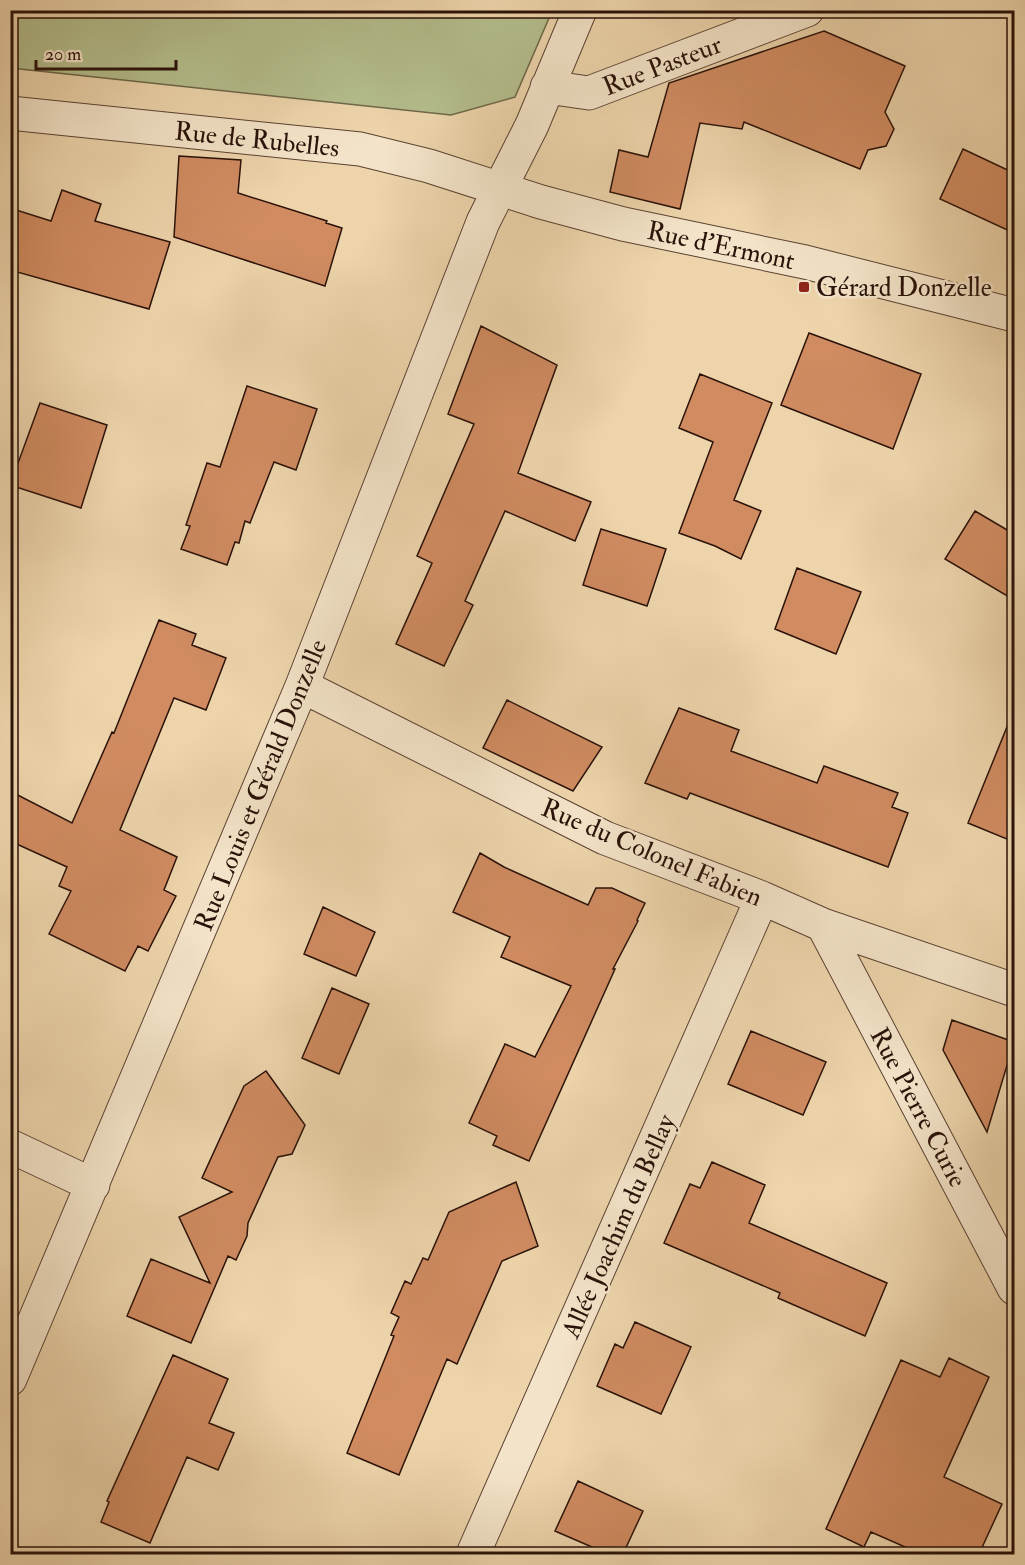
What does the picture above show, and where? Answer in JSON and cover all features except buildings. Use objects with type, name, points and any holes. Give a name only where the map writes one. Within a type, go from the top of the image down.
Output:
[{"type":"street","name":"Rue Louis et Gérald Donzelle","points":[[10,1379],[302,686],[483,222],[532,125],[580,10]]},
{"type":"street","name":"Rue Pasteur","points":[[548,87],[588,93],[807,10]]},
{"type":"street","name":"Rue de Rubelles","points":[[10,113],[360,149],[499,187]]},
{"type":"street","name":"Rue d'Ermont","points":[[499,187],[623,224],[805,262],[1014,315]]},
{"type":"street","name":"Rue du Colonel Fabien","points":[[302,686],[605,838],[762,898],[823,925],[1014,990]]},
{"type":"street","name":"Allée Joachim du Bellay","points":[[473,1554],[762,898]]},
{"type":"street","name":"Rue Pierre Curie","points":[[823,925],[1014,1288]]},
{"type":"street","points":[[10,1146],[93,1185]]},
{"type":"green space","points":[[11,10],[552,11],[515,97],[451,115],[11,68]]},
{"type":"place","name":"Gérard Donzelle","points":[[804,287]]}]
